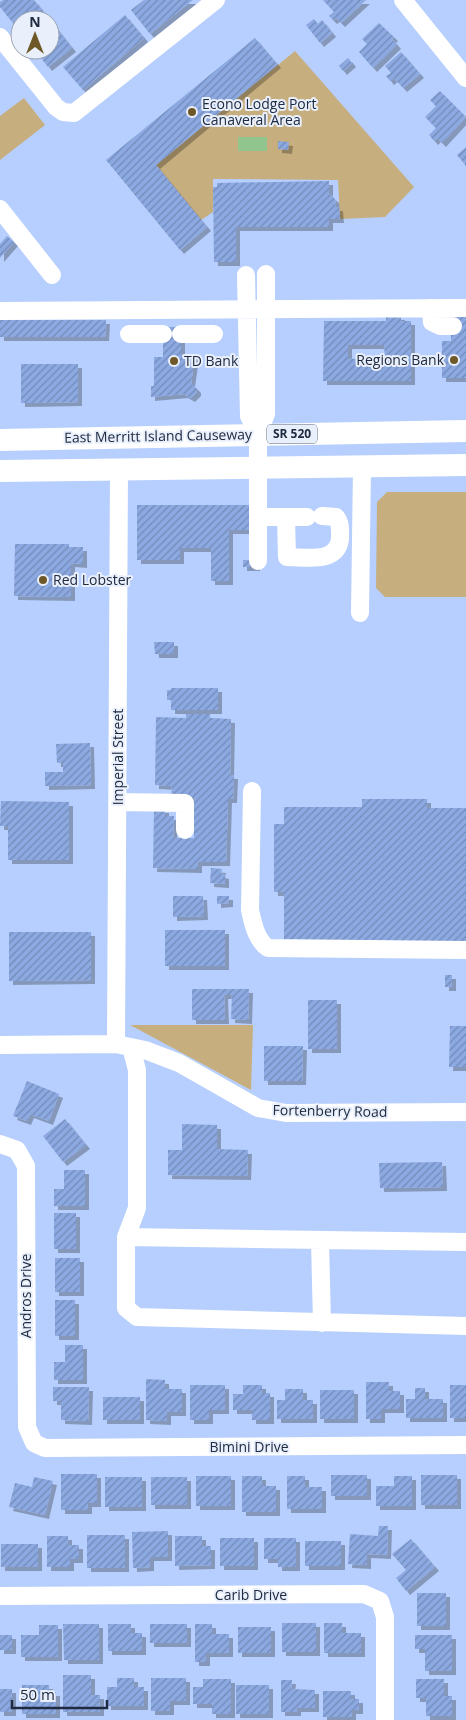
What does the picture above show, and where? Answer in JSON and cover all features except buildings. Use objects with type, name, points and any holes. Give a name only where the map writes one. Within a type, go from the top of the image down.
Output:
[{"type":"main road","name":"East Merritt Island Causeway","points":[[0,440],[258,434],[466,432]]},
{"type":"main road","points":[[0,471],[466,465]]},
{"type":"street","points":[[0,37],[56,107],[63,112],[74,113],[216,0]]},
{"type":"street","points":[[403,0],[466,78]]},
{"type":"street","points":[[0,210],[6,229],[52,275]]},
{"type":"street","points":[[258,561],[258,434],[266,414],[266,274]]},
{"type":"street","points":[[246,275],[249,416],[258,434]]},
{"type":"street","points":[[431,308],[432,322],[440,326],[453,326]]},
{"type":"street","points":[[0,311],[466,308]]},
{"type":"street","points":[[129,334],[163,334]]},
{"type":"street","points":[[181,334],[214,334]]},
{"type":"street","points":[[360,613],[362,467]]},
{"type":"street","name":"Imperial Street","points":[[119,469],[118,802],[124,1046],[137,1070],[137,1208],[126,1237]]},
{"type":"street","points":[[258,517],[286,517],[336,517],[340,522],[339,544],[335,553],[328,557],[287,557],[286,517]]},
{"type":"street","points":[[252,791],[250,910],[253,923],[264,945],[268,948],[466,950]]},
{"type":"street","points":[[118,802],[185,803],[185,830]]},
{"type":"street","name":"Fortenberry Road","points":[[0,1045],[124,1046],[145,1050],[179,1063],[258,1108],[286,1113],[466,1112]]},
{"type":"street","name":"Andros Drive","points":[[8,1147],[26,1166],[27,1427],[34,1442]]},
{"type":"street","points":[[466,1242],[126,1237],[126,1308],[137,1318],[466,1326]]},
{"type":"street","points":[[320,1241],[322,1322]]},
{"type":"street","name":"Bimini Drive","points":[[34,1442],[45,1448],[466,1445]]},
{"type":"street","name":"Carib Drive","points":[[0,1596],[364,1594],[380,1601],[385,1617],[385,1720]]},
{"type":"shaded area","points":[[295,51],[414,187],[385,217],[340,219],[338,180],[213,179],[213,212],[201,220],[156,165]]},
{"type":"shaded area","points":[[24,98],[45,125],[0,160],[0,116]]},
{"type":"shaded area","points":[[238,137],[267,137],[267,151],[238,151]]},
{"type":"shaded area","points":[[387,492],[466,492],[466,597],[385,597],[376,588],[377,502]]},
{"type":"shaded area","points":[[130,1025],[253,1025],[251,1090]]},
{"type":"place","name":"Econo Lodge Port Canaveral Area","points":[[192,112]]},
{"type":"place","name":"Regions Bank","points":[[454,360]]},
{"type":"place","name":"TD Bank","points":[[174,361]]},
{"type":"place","name":"Red Lobster","points":[[43,580]]}]
